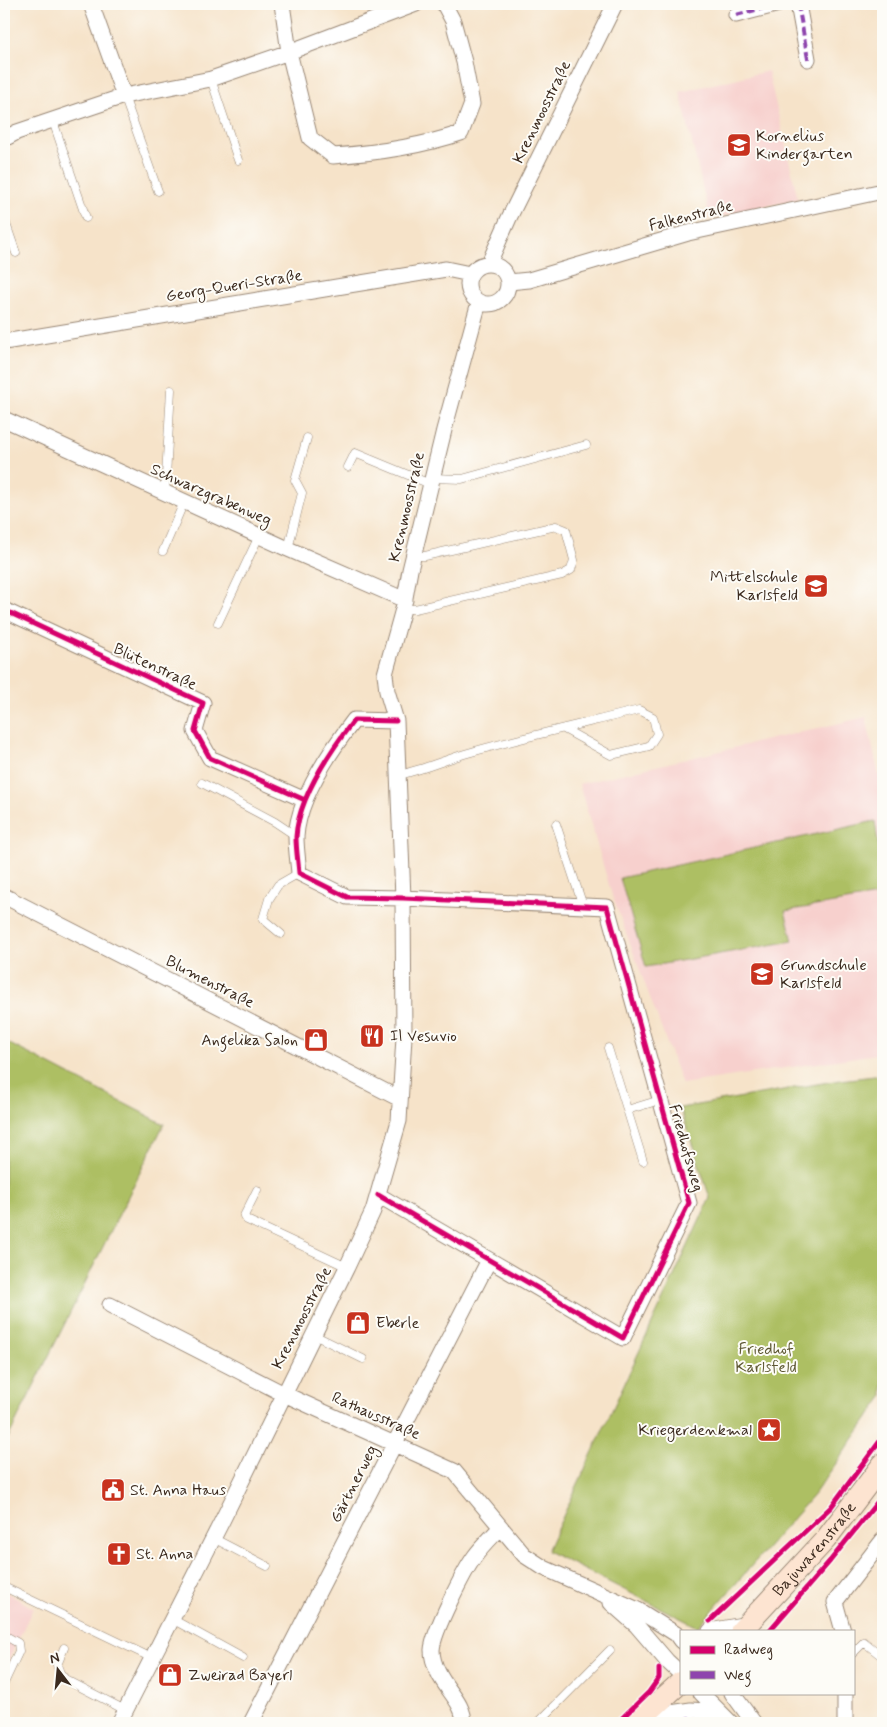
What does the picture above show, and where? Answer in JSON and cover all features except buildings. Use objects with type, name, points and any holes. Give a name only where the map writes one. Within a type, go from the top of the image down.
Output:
[{"type":"main road","name":"Bajuwarenstraße","points":[[744,1627],[826,1538],[883,1464]]},
{"type":"main road","points":[[640,1720],[680,1683]]},
{"type":"street","points":[[91,4],[124,96]]},
{"type":"street","points":[[282,4],[289,52],[310,138],[333,156],[370,153],[437,141],[460,133],[472,104],[464,62],[453,21],[444,4]]},
{"type":"street","points":[[4,139],[17,132],[124,96],[211,79],[416,4]]},
{"type":"street","name":"Krenmoosstraße","points":[[489,263],[509,218],[615,4]]},
{"type":"street","points":[[736,15],[779,4]]},
{"type":"street","points":[[798,4],[808,59]]},
{"type":"street","name":"Falkenstraße","points":[[509,282],[529,280],[688,233],[883,191]]},
{"type":"street","points":[[489,263],[498,266],[505,272],[509,282],[507,292],[500,301],[490,304],[474,299],[469,292],[468,285],[470,274],[475,268],[489,263]]},
{"type":"street","name":"Georg-Queri-Straße","points":[[4,342],[446,269],[470,274]]},
{"type":"street","name":"Krenmoosstraße","points":[[122,1717],[314,1335],[373,1211],[398,1121],[404,1037],[403,898],[396,721],[387,691],[385,674],[404,604],[413,556],[431,481],[479,302]]},
{"type":"street","name":"Schwarzgrabenweg","points":[[4,419],[404,604]]},
{"type":"street","name":"Blütenstraße","points":[[4,610],[202,703],[195,731],[210,758],[305,800]]},
{"type":"street","points":[[396,721],[354,720],[332,749],[305,800],[296,836],[299,873],[348,897],[403,898]]},
{"type":"street","name":"Blumenstraße","points":[[4,896],[400,1099]]},
{"type":"street","name":"Friedhofsweg","points":[[378,1195],[623,1338],[689,1203],[607,907],[403,898]]},
{"type":"street","name":"Gärtnerweg","points":[[251,1723],[489,1260]]},
{"type":"street","name":"Rathausstraße","points":[[110,1304],[284,1394],[454,1471],[524,1554],[544,1568],[638,1610],[679,1636]]},
{"type":"street","points":[[464,1723],[457,1700],[439,1674],[434,1663],[432,1650],[435,1637],[449,1602],[475,1556],[501,1527]]},
{"type":"street","points":[[843,1630],[835,1602],[883,1540]]},
{"type":"street","name":"Rathausstraße","points":[[600,1594],[637,1626],[680,1673]]},
{"type":"street","points":[[718,1630],[744,1627]]},
{"type":"street","points":[[702,1694],[731,1723]]},
{"type":"street","points":[[733,1694],[754,1723]]},
{"type":"street","points":[[845,1694],[845,1723]]},
{"type":"street","points":[[640,1720],[691,1710],[719,1712]]},
{"type":"lane","points":[[211,79],[238,160]]},
{"type":"lane","points":[[124,96],[158,191]]},
{"type":"lane","points":[[53,121],[86,218]]},
{"type":"lane","points":[[4,218],[16,254]]},
{"type":"lane","points":[[164,493],[171,390]]},
{"type":"lane","points":[[288,549],[302,493],[296,480],[307,438]]},
{"type":"lane","points":[[348,468],[355,453],[431,481],[462,479],[586,446]]},
{"type":"lane","points":[[163,551],[184,502]]},
{"type":"lane","points":[[404,604],[415,609],[562,575],[571,570],[574,560],[566,530],[556,526],[425,556],[413,556]]},
{"type":"lane","points":[[218,623],[259,536]]},
{"type":"lane","points":[[398,774],[413,772],[467,753],[639,710],[653,718],[657,734],[648,746],[611,755],[564,729]]},
{"type":"lane","points":[[202,783],[275,822],[296,836]]},
{"type":"lane","points":[[556,824],[583,906]]},
{"type":"lane","points":[[280,934],[263,919],[269,899],[278,885],[299,873]]},
{"type":"lane","points":[[608,1048],[643,1161]]},
{"type":"lane","points":[[626,1110],[660,1100]]},
{"type":"lane","points":[[257,1190],[244,1216],[247,1220],[347,1267]]},
{"type":"lane","points":[[314,1335],[363,1359]]},
{"type":"lane","points":[[213,1538],[267,1566]]},
{"type":"lane","points":[[4,1587],[152,1658]]},
{"type":"lane","points":[[172,1619],[242,1658]]},
{"type":"lane","points":[[4,1635],[18,1643],[19,1651],[4,1683]]},
{"type":"lane","points":[[854,1652],[864,1642],[883,1657]]},
{"type":"lane","points":[[64,1648],[57,1665],[65,1679],[122,1717]]},
{"type":"lane","points":[[538,1723],[610,1650]]},
{"type":"shaded area","name":"Kornelius Kindergarten","points":[[768,71],[798,199],[710,219],[680,92]]},
{"type":"shaded area","name":"Grundschule Karlsfeld","points":[[866,717],[883,794],[883,1053],[682,1084],[612,895],[579,784]]},
{"type":"shaded area","points":[[4,1591],[33,1608],[4,1670]]},
{"type":"green space","points":[[875,821],[883,878],[883,895],[785,911],[793,941],[646,967],[620,878]]},
{"type":"green space","points":[[4,1041],[164,1124],[4,1446]]},
{"type":"green space","name":"Friedhof Karlsfeld","points":[[883,1075],[883,1397],[815,1493],[698,1627],[547,1551],[710,1198],[680,1108],[840,1080]]},
{"type":"marked path","points":[[736,15],[779,4]]},
{"type":"marked path","points":[[798,4],[808,59]]},
{"type":"marked path","points":[[671,1723],[690,1718]]},
{"type":"cycle path","points":[[4,610],[203,703],[195,731],[210,758],[305,800]]},
{"type":"cycle path","points":[[378,1195],[623,1338],[689,1203],[607,907],[347,897],[299,873],[296,837],[298,822],[309,791],[326,760],[354,720],[396,721]]},
{"type":"cycle path","points":[[710,1621],[831,1507],[883,1437]]},
{"type":"cycle path","points":[[770,1630],[830,1561],[883,1495]]},
{"type":"cycle path","points":[[617,1723],[649,1692],[659,1678],[659,1669]]},
{"type":"place","name":"Kornelius Kindergarten","points":[[739,145]]},
{"type":"place","name":"Mittelschule Karlsfeld","points":[[816,586]]},
{"type":"place","name":"Grundschule Karlsfeld","points":[[762,974]]},
{"type":"place","name":"Il Vesuvio","points":[[372,1036]]},
{"type":"place","name":"Angelika Salon","points":[[316,1040]]},
{"type":"place","name":"Eberle","points":[[358,1323]]},
{"type":"place","name":"Kriegerdenkmal","points":[[769,1430]]},
{"type":"place","name":"St. Anna Haus","points":[[113,1490]]},
{"type":"place","name":"St. Anna","points":[[119,1554]]},
{"type":"place","name":"Zweirad Bayerl","points":[[170,1675]]}]
